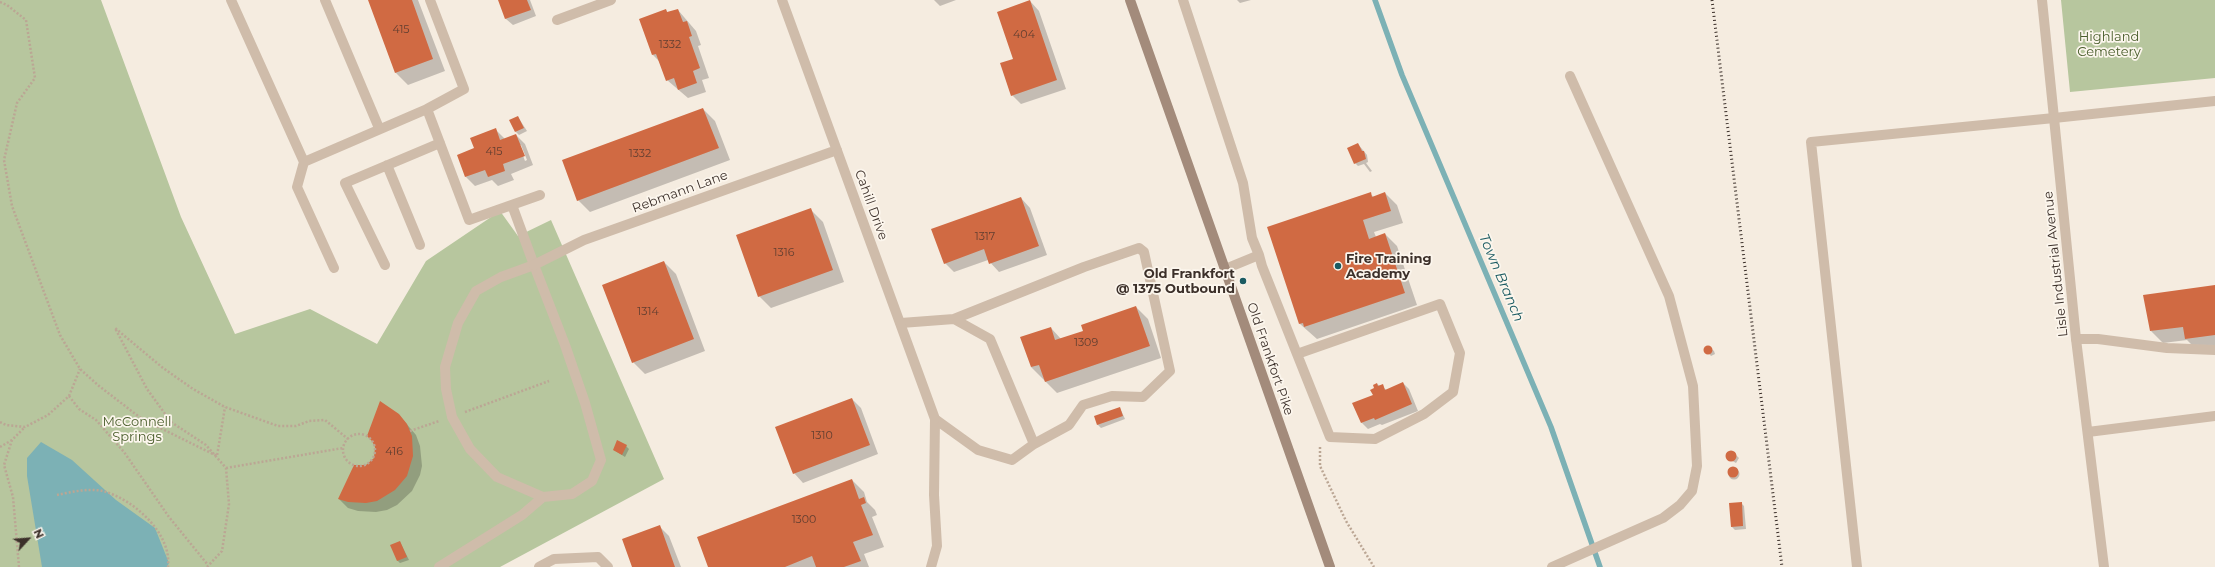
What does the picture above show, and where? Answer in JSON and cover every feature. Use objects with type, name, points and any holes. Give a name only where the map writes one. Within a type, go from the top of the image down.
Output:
[{"type":"main road","name":"Old Frankfort Pike","points":[[1130,0],[1330,567]]},
{"type":"street","points":[[231,0],[304,162],[297,187],[334,268]]},
{"type":"street","points":[[325,0],[379,128]]},
{"type":"street","points":[[304,162],[379,128],[427,109],[464,89],[430,0]]},
{"type":"street","points":[[557,20],[611,0]]},
{"type":"street","name":"Cahill Drive","points":[[782,0],[935,419]]},
{"type":"street","points":[[1183,0],[1243,184],[1252,238],[1297,354],[1330,437],[1375,439],[1424,414],[1453,392],[1460,353],[1440,304],[1297,354]]},
{"type":"street","name":"Lisle Industrial Avenue","points":[[2042,0],[2076,339],[2104,567]]},
{"type":"street","points":[[1552,567],[1628,535],[1663,518],[1680,505],[1692,491],[1697,466],[1693,386],[1669,296],[1570,76]]},
{"type":"street","points":[[1856,567],[1811,142],[2215,101]]},
{"type":"street","points":[[427,109],[469,220],[540,195]]},
{"type":"street","points":[[384,265],[345,183],[440,143]]},
{"type":"street","name":"Rebmann Lane","points":[[543,497],[497,478],[470,449],[452,417],[445,367],[458,323],[476,291],[501,277],[534,265],[584,240],[837,150]]},
{"type":"street","points":[[387,165],[420,245]]},
{"type":"street","points":[[439,567],[522,514],[543,497],[572,494],[592,481],[602,460],[585,403],[512,205]]},
{"type":"street","points":[[901,323],[954,319],[1084,267],[1139,248],[1144,252],[1170,371],[1143,397],[1112,396],[1083,406],[1069,424],[1034,444],[1012,460],[978,450],[935,419]]},
{"type":"street","points":[[1225,269],[1259,255]]},
{"type":"street","points":[[954,319],[990,339],[1034,444]]},
{"type":"street","points":[[2076,339],[2098,339],[2167,348],[2215,350]]},
{"type":"street","points":[[2088,432],[2215,416]]},
{"type":"street","points":[[932,567],[937,546],[934,495],[935,419]]},
{"type":"street","points":[[539,567],[554,559],[598,558],[608,567]]},
{"type":"path","points":[[0,2],[7,5],[26,20],[35,78],[17,103],[4,160],[12,206],[60,336],[80,369],[98,386],[142,419],[217,456]]},
{"type":"path","points":[[69,396],[79,409],[96,420],[124,452],[169,517],[208,566],[222,551],[229,504],[226,468],[206,445],[171,422],[147,389],[115,328],[163,368],[193,389],[225,407],[278,426],[296,426],[309,421],[325,420],[348,439]]},
{"type":"path","points":[[0,447],[12,440],[25,427],[48,415],[69,396],[80,369]]},
{"type":"path","points":[[464,412],[549,381]]},
{"type":"path","points":[[217,456],[225,407]]},
{"type":"path","points":[[410,432],[439,421]]},
{"type":"path","points":[[0,422],[6,425],[25,427]]},
{"type":"path","points":[[357,434],[370,437],[375,447],[374,458],[366,465],[354,465],[346,458],[343,448],[348,439],[357,434]]},
{"type":"path","points":[[1330,437],[1320,444],[1320,466],[1346,521],[1374,567]]},
{"type":"path","points":[[12,440],[4,465],[12,497],[19,567]]},
{"type":"path","points":[[226,468],[343,448]]},
{"type":"path","points":[[57,495],[76,491],[102,491],[130,502],[152,522],[165,546],[169,559],[168,567]]},
{"type":"green space","name":"McConnell Springs","points":[[0,0],[101,0],[181,217],[235,334],[310,309],[377,344],[426,261],[500,211],[518,236],[551,220],[664,479],[500,567],[0,567]]},
{"type":"green space","name":"Highland Cemetery","points":[[2061,0],[2215,0],[2215,78],[2070,92]]},
{"type":"water","points":[[41,442],[72,460],[116,500],[155,528],[169,563],[167,567],[42,567],[27,476],[27,458]]},
{"type":"building","points":[[368,0],[412,0],[433,59],[395,73]]},
{"type":"building","points":[[498,0],[527,0],[531,10],[505,19]]},
{"type":"building","points":[[1030,0],[1057,80],[1011,96],[1000,63],[1013,59],[997,12]]},
{"type":"building","points":[[666,9],[667,12],[678,9],[683,22],[687,21],[692,36],[689,37],[700,68],[693,71],[697,83],[678,90],[674,78],[666,81],[656,54],[652,55],[639,19]]},
{"type":"building","points":[[703,108],[719,148],[577,201],[562,160]]},
{"type":"building","points":[[518,116],[524,128],[515,132],[509,120]]},
{"type":"building","points":[[496,128],[500,140],[516,134],[525,156],[503,164],[505,171],[488,177],[485,170],[465,177],[457,155],[474,148],[470,138]]},
{"type":"building","points":[[1358,143],[1362,151],[1364,151],[1366,159],[1354,164],[1347,148]]},
{"type":"building","name":"Fire Training Academy","points":[[1371,192],[1372,197],[1385,192],[1391,211],[1363,220],[1369,239],[1385,233],[1405,293],[1304,327],[1303,323],[1299,324],[1267,227]]},
{"type":"building","points":[[1021,197],[1039,246],[989,264],[984,249],[944,264],[931,229]]},
{"type":"building","points":[[811,208],[833,270],[758,297],[736,235]]},
{"type":"building","points":[[664,261],[694,339],[632,363],[602,285]]},
{"type":"building","points":[[2215,285],[2215,335],[2185,339],[2183,327],[2150,331],[2143,295]]},
{"type":"building","points":[[1136,306],[1150,346],[1045,382],[1039,365],[1031,367],[1020,337],[1051,327],[1055,340],[1083,331],[1081,325]]},
{"type":"building","points":[[1708,345],[1713,350],[1708,355],[1703,350]]},
{"type":"building","points":[[1403,382],[1412,404],[1375,420],[1374,418],[1361,423],[1352,403],[1373,395],[1370,390],[1374,388],[1373,385],[1377,383],[1378,386],[1383,384],[1385,390]]},
{"type":"building","points":[[852,398],[870,445],[793,474],[775,427]]},
{"type":"building","points":[[380,401],[399,414],[407,424],[412,436],[413,456],[407,476],[395,490],[377,501],[366,503],[348,502],[338,499],[354,465],[366,465],[374,458],[375,447],[367,436]]},
{"type":"building","points":[[1120,407],[1123,416],[1097,425],[1094,416]]},
{"type":"building","points":[[617,440],[627,445],[622,455],[613,450]]},
{"type":"building","points":[[1729,451],[1733,451],[1735,452],[1735,460],[1729,461],[1726,458],[1726,454]]},
{"type":"building","points":[[1731,467],[1735,467],[1737,468],[1737,476],[1731,477],[1728,474],[1728,470]]},
{"type":"building","points":[[852,479],[859,499],[864,497],[866,503],[861,505],[873,535],[853,542],[861,561],[844,567],[816,567],[812,556],[785,567],[708,567],[697,537]]},
{"type":"building","points":[[1742,502],[1743,526],[1731,527],[1729,503]]},
{"type":"building","points":[[660,525],[675,567],[632,567],[622,539]]},
{"type":"building","points":[[400,541],[407,557],[397,561],[390,545]]},
{"type":"waterway","name":"Town Branch","points":[[1375,0],[1402,75],[1551,427],[1600,567]]},
{"type":"railway","points":[[1712,0],[1782,567]]},
{"type":"place","name":"Fire Training Academy","points":[[1338,266]]},
{"type":"place","name":"Old Frankfort @ 1375 Outbound","points":[[1243,281]]}]
